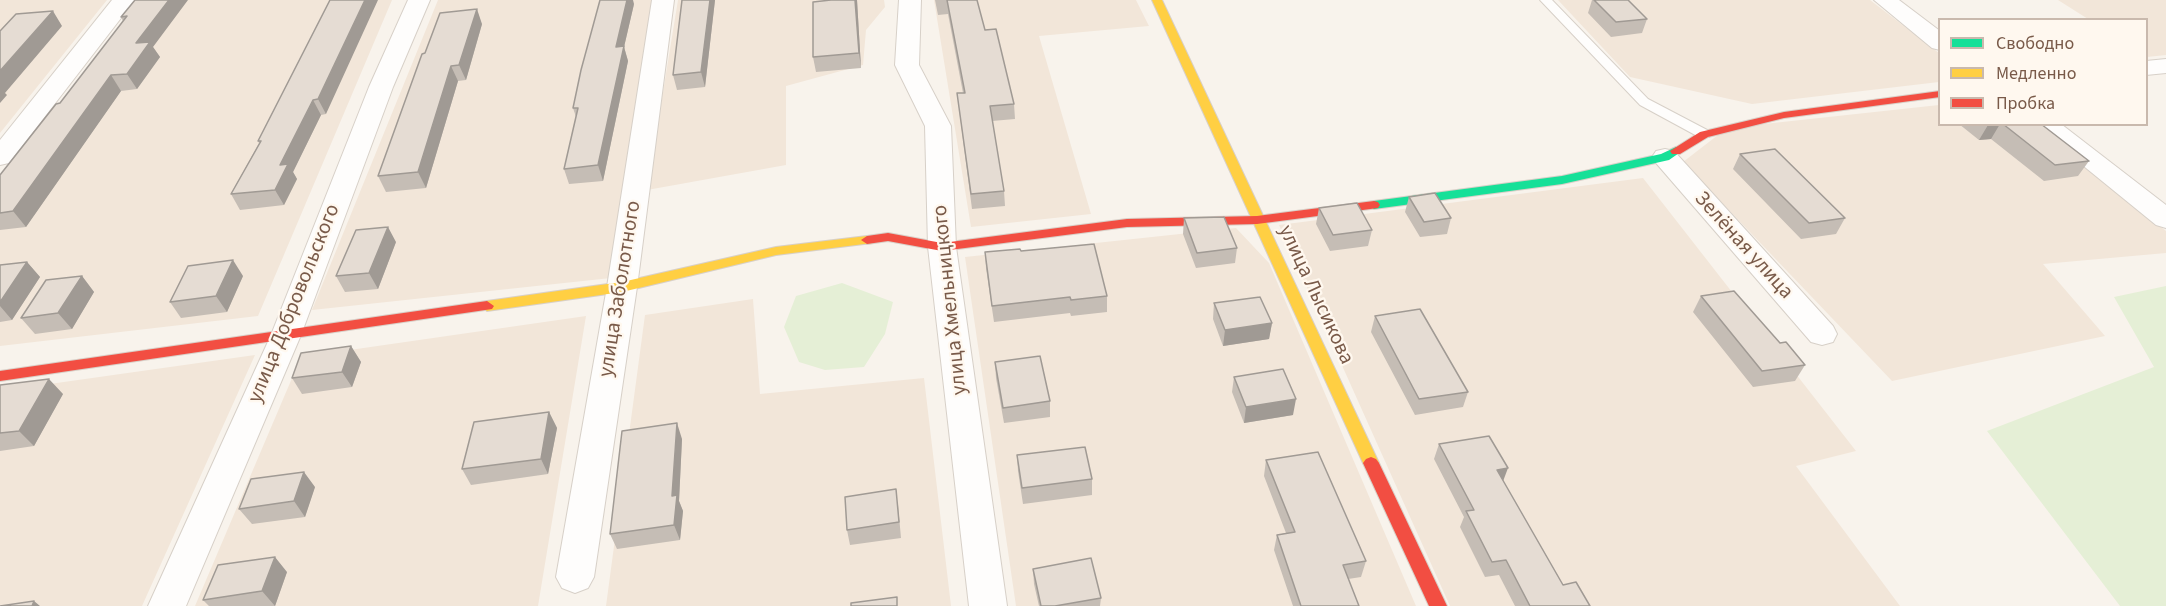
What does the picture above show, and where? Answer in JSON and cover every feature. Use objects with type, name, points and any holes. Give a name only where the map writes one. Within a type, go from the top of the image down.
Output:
[{"type":"street","points":[[0,157],[124,0]]},
{"type":"street","name":"улица Добровольского","points":[[167,606],[286,335],[381,87],[419,0]]},
{"type":"street","name":"улица Заболотного","points":[[575,577],[622,287],[663,0]]},
{"type":"street","name":"улица Хмельницкого","points":[[910,0],[907,65],[938,126],[942,247],[988,606]]},
{"type":"street","name":"улица Лысикова","points":[[1157,0],[1257,220],[1438,606]]},
{"type":"street","points":[[1885,0],[1938,41]]},
{"type":"street","points":[[2148,68],[2166,66]]},
{"type":"street","points":[[0,376],[622,287],[776,251],[888,237],[942,247],[1127,223],[1257,220],[1562,180],[1665,157],[1704,134],[1784,115],[1938,94]]},
{"type":"street","points":[[2047,126],[2166,219]]},
{"type":"street","name":"Зелёная улица","points":[[1665,157],[1822,334]]},
{"type":"lane","points":[[1546,0],[1644,102],[1704,134]]},
{"type":"shaded area","points":[[0,0],[107,0],[0,133]]},
{"type":"shaded area","points":[[145,0],[392,0],[258,316],[0,346],[0,185]]},
{"type":"shaded area","points":[[438,0],[653,0],[611,278],[312,310]]},
{"type":"shaded area","points":[[678,0],[884,0],[885,7],[866,30],[863,65],[786,86],[786,165],[647,190]]},
{"type":"shaded area","points":[[934,0],[1136,0],[1149,26],[1039,36],[1091,214],[971,227]]},
{"type":"shaded area","points":[[1558,0],[1870,0],[1938,52],[1938,82],[1752,104],[1630,77]]},
{"type":"shaded area","points":[[2058,0],[2166,0],[2166,55],[2148,57],[2148,18],[2086,18]]},
{"type":"shaded area","points":[[1938,105],[1938,126],[2032,126],[2166,231],[2166,253],[2043,264],[2105,336],[1892,381],[1683,162],[1727,128]]},
{"type":"shaded area","points":[[1643,178],[1856,451],[1796,466],[1900,606],[1450,606],[1279,225]]},
{"type":"shaded area","points":[[1236,228],[1269,263],[1416,606],[1016,606],[965,257]]},
{"type":"shaded area","points":[[753,299],[760,394],[924,378],[951,606],[606,606],[645,315]]},
{"type":"shaded area","points":[[586,316],[538,606],[195,606],[301,357]]},
{"type":"shaded area","points":[[255,355],[142,606],[0,606],[0,391]]},
{"type":"green space","points":[[842,283],[893,302],[885,334],[864,367],[825,370],[799,362],[784,327],[796,296]]},
{"type":"green space","points":[[2166,286],[2166,606],[2120,606],[1987,431],[2154,367],[2114,297]]},
{"type":"building","points":[[135,0],[169,0],[136,43],[150,42],[127,74],[111,75],[13,211],[0,213],[0,175],[56,104],[60,103],[127,16],[121,17]]},
{"type":"building","points":[[330,0],[365,0],[318,99],[313,100],[280,165],[288,164],[275,190],[231,194],[261,141],[258,141]]},
{"type":"building","points":[[600,0],[627,0],[616,47],[624,46],[598,165],[564,169],[578,108],[573,108],[581,70]]},
{"type":"building","points":[[682,0],[710,0],[701,72],[673,75]]},
{"type":"building","points":[[855,0],[859,53],[813,57],[813,2]]},
{"type":"building","points":[[947,0],[977,0],[985,30],[996,29],[1014,104],[990,106],[1004,191],[971,194],[957,93],[965,93]]},
{"type":"building","points":[[1594,0],[1628,0],[1647,19],[1616,22]]},
{"type":"building","points":[[477,9],[459,65],[451,66],[418,172],[378,176],[422,54],[425,53],[440,13]]},
{"type":"building","points":[[53,11],[0,71],[0,31],[16,14]]},
{"type":"building","points":[[2006,126],[2044,126],[2089,161],[2055,165]]},
{"type":"building","points":[[1775,149],[1845,218],[1809,223],[1740,154]]},
{"type":"building","points":[[1435,193],[1451,218],[1424,222],[1409,197]]},
{"type":"building","points":[[1357,203],[1372,230],[1333,235],[1319,208]]},
{"type":"building","points":[[1224,217],[1237,248],[1197,253],[1184,218]]},
{"type":"building","points":[[388,227],[369,273],[336,276],[356,230]]},
{"type":"building","points":[[1094,244],[1107,296],[1071,300],[1070,297],[992,306],[985,252]]},
{"type":"building","points":[[233,260],[216,296],[170,302],[188,266]]},
{"type":"building","points":[[27,262],[0,302],[0,265]]},
{"type":"building","points":[[82,276],[58,313],[21,318],[46,280]]},
{"type":"building","points":[[1734,291],[1780,343],[1786,342],[1805,365],[1762,371],[1701,296]]},
{"type":"building","points":[[1260,297],[1272,323],[1225,330],[1214,303]]},
{"type":"building","points":[[1420,309],[1468,392],[1419,399],[1375,316]]},
{"type":"building","points":[[351,346],[342,372],[292,378],[301,353]]},
{"type":"building","points":[[1040,356],[1050,401],[1003,408],[995,362]]},
{"type":"building","points":[[1283,369],[1296,399],[1246,407],[1234,377]]},
{"type":"building","points":[[49,379],[19,431],[0,433],[0,385]]},
{"type":"building","points":[[549,412],[541,459],[462,469],[474,422]]},
{"type":"building","points":[[677,423],[672,496],[677,495],[674,525],[610,534],[622,431]]},
{"type":"building","points":[[1489,436],[1508,468],[1497,470],[1563,585],[1576,582],[1590,606],[1530,606],[1506,560],[1492,562],[1466,511],[1474,510],[1439,444]]},
{"type":"building","points":[[1085,447],[1092,479],[1022,488],[1017,455]]},
{"type":"building","points":[[1318,452],[1366,561],[1343,565],[1359,606],[1301,606],[1277,535],[1295,532],[1266,460]]},
{"type":"building","points":[[304,472],[294,501],[239,509],[251,479]]},
{"type":"building","points":[[896,489],[899,522],[847,530],[845,497]]},
{"type":"building","points":[[275,557],[262,591],[203,600],[218,565]]},
{"type":"building","points":[[1091,558],[1101,598],[1055,606],[1041,606],[1033,569]]},
{"type":"building","points":[[897,597],[897,606],[851,606],[851,603]]},
{"type":"building","points":[[34,601],[32,606],[0,606]]},
{"type":"traffic: fast","points":[[1374,205],[1562,180],[1665,157],[1676,151]]},
{"type":"traffic: slow","points":[[1157,0],[1371,463]]},
{"type":"traffic: slow","points":[[487,306],[622,287],[776,251],[867,240]]},
{"type":"traffic: jam","points":[[1676,151],[1704,134],[1784,115],[1938,94]]},
{"type":"traffic: jam","points":[[867,240],[888,237],[942,247],[1127,223],[1257,220],[1374,205]]},
{"type":"traffic: jam","points":[[0,376],[487,306]]},
{"type":"traffic: jam","points":[[1371,463],[1438,606]]}]
